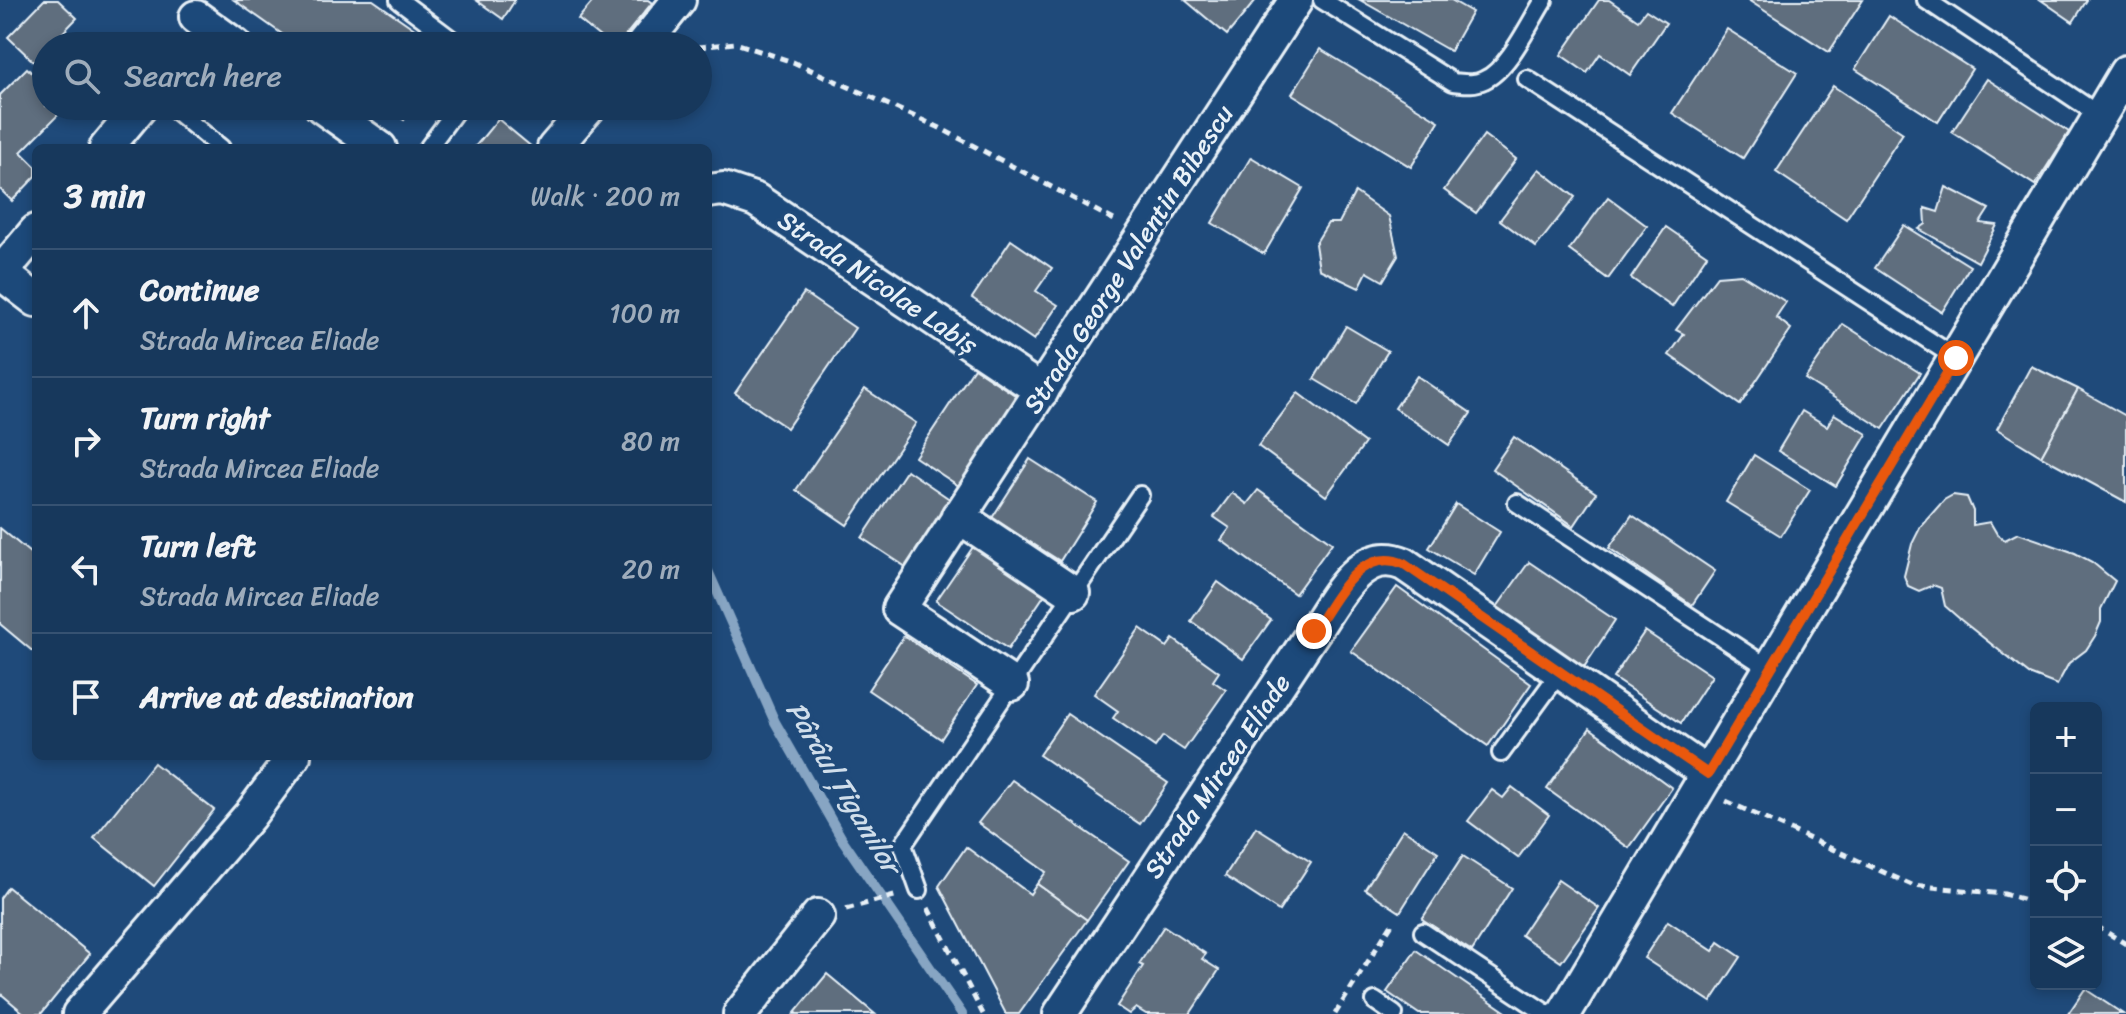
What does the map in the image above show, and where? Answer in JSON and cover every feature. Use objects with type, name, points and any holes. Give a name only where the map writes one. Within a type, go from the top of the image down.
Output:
[{"type":"street","points":[[653,32],[679,0]]},
{"type":"street","name":"Strada George Valentin Bibescu","points":[[1012,684],[899,609],[1296,0]]},
{"type":"street","points":[[192,21],[211,32]]},
{"type":"street","points":[[1564,1014],[2126,72]]},
{"type":"street","points":[[109,144],[129,120]]},
{"type":"street","points":[[341,120],[374,144]]},
{"type":"street","points":[[557,144],[578,120]]},
{"type":"street","name":"Strada Nicolae Labiș","points":[[712,190],[723,189],[756,200],[1042,391]]},
{"type":"street","points":[[32,236],[0,273],[32,297]]},
{"type":"street","points":[[958,516],[1073,593]]},
{"type":"street","name":"Strada Mircea Eliade","points":[[1060,1014],[1314,631],[1352,577],[1376,560],[1392,558],[1404,564],[1560,672],[1704,782]]},
{"type":"street","points":[[79,1014],[250,815],[291,760]]},
{"type":"street","points":[[740,1014],[818,916]]},
{"type":"lane","points":[[399,0],[441,32]]},
{"type":"lane","points":[[1322,0],[1453,82],[1468,84],[1485,80],[1503,65],[1544,0]]},
{"type":"lane","points":[[1926,0],[2099,115]]},
{"type":"lane","points":[[1527,79],[1956,358]]},
{"type":"lane","points":[[187,120],[216,144]]},
{"type":"lane","points":[[431,144],[449,120]]},
{"type":"lane","points":[[919,890],[903,845],[1140,495]]},
{"type":"lane","points":[[1517,503],[1770,669]]},
{"type":"lane","points":[[1501,753],[1560,672]]},
{"type":"lane","points":[[1423,932],[1547,1014]]},
{"type":"lane","points":[[1375,1001],[1394,1014]]},
{"type":"path","points":[[712,45],[735,43],[793,62],[938,127],[1144,236]]},
{"type":"path","points":[[1704,782],[1912,885],[2004,894],[2030,901]]},
{"type":"path","points":[[818,916],[919,890],[983,1014]]},
{"type":"path","points":[[1335,1014],[1393,922]]},
{"type":"path","points":[[2102,930],[2126,944]]},
{"type":"building","points":[[44,0],[58,0],[77,18],[64,32],[32,32],[32,60],[8,37]]},
{"type":"building","points":[[234,0],[373,0],[419,32],[279,32]]},
{"type":"building","points":[[476,0],[515,0],[503,19]]},
{"type":"building","points":[[594,0],[648,0],[652,3],[628,32],[594,32],[578,19]]},
{"type":"building","points":[[1185,0],[1256,0],[1227,35]]},
{"type":"building","points":[[1360,0],[1451,0],[1472,12],[1450,51]]},
{"type":"building","points":[[1599,0],[1609,0],[1638,20],[1646,10],[1666,23],[1630,75],[1600,54],[1587,73],[1561,55]]},
{"type":"building","points":[[1748,0],[1863,0],[1829,52]]},
{"type":"building","points":[[2041,0],[2087,0],[2073,22]]},
{"type":"building","points":[[1889,16],[1972,69],[1938,122],[1855,69]]},
{"type":"building","points":[[1727,29],[1797,73],[1743,158],[1672,113]]},
{"type":"building","points":[[1320,49],[1439,121],[1411,167],[1292,94]]},
{"type":"building","points":[[27,68],[32,73],[32,120],[53,120],[21,152],[32,163],[32,180],[12,201],[0,189],[0,95]]},
{"type":"building","points":[[1987,79],[2069,132],[2035,185],[1952,132]]},
{"type":"building","points":[[1833,86],[1903,133],[1846,219],[1776,172]]},
{"type":"building","points":[[499,120],[528,144],[477,144]]},
{"type":"building","points":[[1484,135],[1516,159],[1476,213],[1444,190]]},
{"type":"building","points":[[1251,157],[1303,188],[1264,254],[1212,223]]},
{"type":"building","points":[[1539,169],[1575,197],[1536,247],[1500,220]]},
{"type":"building","points":[[1946,187],[1989,209],[1980,223],[1997,225],[1978,262],[1919,229],[1926,224],[1925,208],[1938,212]]},
{"type":"building","points":[[1355,192],[1389,216],[1398,256],[1383,281],[1367,272],[1359,288],[1319,269],[1315,244],[1328,223],[1339,223]]},
{"type":"building","points":[[1608,197],[1647,226],[1608,279],[1569,250]]},
{"type":"building","points":[[1904,225],[1970,266],[1942,312],[1875,268]]},
{"type":"building","points":[[1666,227],[1707,255],[1672,307],[1631,278]]},
{"type":"building","points":[[1011,240],[1052,268],[1036,291],[1058,305],[1034,340],[972,298]]},
{"type":"building","points":[[1741,274],[1786,302],[1776,317],[1791,329],[1740,405],[1669,355],[1684,334],[1676,330],[1717,276]]},
{"type":"building","points":[[804,293],[855,328],[787,428],[735,393]]},
{"type":"building","points":[[1843,324],[1920,373],[1883,429],[1805,379]]},
{"type":"building","points":[[1346,326],[1388,351],[1356,404],[1314,379]]},
{"type":"building","points":[[2031,366],[2078,389],[2041,456],[1997,429]]},
{"type":"building","points":[[974,368],[1021,399],[962,488],[915,457]]},
{"type":"building","points":[[1417,376],[1471,413],[1449,445],[1395,408]]},
{"type":"building","points":[[865,389],[916,423],[847,525],[796,490]]},
{"type":"building","points":[[2078,389],[2126,416],[2126,502],[2041,456]]},
{"type":"building","points":[[1298,393],[1365,443],[1326,496],[1258,446]]},
{"type":"building","points":[[1802,411],[1827,426],[1834,414],[1867,434],[1836,486],[1778,451]]},
{"type":"building","points":[[1514,437],[1596,493],[1574,526],[1492,469]]},
{"type":"building","points":[[1754,455],[1810,490],[1781,536],[1726,502]]},
{"type":"building","points":[[1030,459],[1097,502],[1060,561],[992,518]]},
{"type":"building","points":[[907,470],[951,500],[906,567],[862,538]]},
{"type":"building","points":[[1258,490],[1332,543],[1295,594],[1221,540],[1230,528],[1214,517],[1232,493],[1247,504]]},
{"type":"building","points":[[1953,495],[1967,497],[1973,511],[1973,525],[1990,522],[2005,540],[2018,533],[2075,553],[2115,581],[2101,609],[2101,622],[2095,636],[2086,650],[2069,663],[2057,685],[2029,674],[1961,620],[1945,606],[1941,588],[1933,585],[1919,591],[1908,586],[1904,576],[1912,544],[1921,526],[1944,500]]},
{"type":"building","points":[[1456,504],[1500,532],[1474,575],[1429,548]]},
{"type":"building","points":[[1632,515],[1715,571],[1692,605],[1609,548]]},
{"type":"building","points":[[0,528],[32,555],[32,651],[0,624]]},
{"type":"building","points":[[973,547],[1045,594],[1008,649],[936,601]]},
{"type":"building","points":[[1529,562],[1615,620],[1584,667],[1497,607]]},
{"type":"building","points":[[1218,582],[1271,620],[1243,659],[1191,621]]},
{"type":"building","points":[[1397,587],[1531,684],[1488,746],[1351,651]]},
{"type":"building","points":[[1140,628],[1167,647],[1173,639],[1219,672],[1213,681],[1226,690],[1184,750],[1163,736],[1155,747],[1113,718],[1118,711],[1094,694]]},
{"type":"building","points":[[1645,631],[1712,676],[1681,723],[1613,678]]},
{"type":"building","points":[[904,636],[977,685],[941,739],[868,690]]},
{"type":"building","points":[[1067,714],[1168,783],[1140,824],[1039,755]]},
{"type":"building","points":[[1590,728],[1672,788],[1629,848],[1547,789]]},
{"type":"building","points":[[154,763],[214,810],[154,886],[94,838]]},
{"type":"building","points":[[1012,780],[1129,861],[1087,920],[1037,884],[1046,872],[978,823]]},
{"type":"building","points":[[1512,787],[1549,815],[1518,858],[1468,821],[1492,790],[1503,798]]},
{"type":"building","points":[[1256,827],[1311,862],[1279,911],[1225,876]]},
{"type":"building","points":[[1403,829],[1438,852],[1400,912],[1365,889]]},
{"type":"building","points":[[966,847],[1030,894],[1037,884],[1087,920],[1019,1014],[1006,1014],[939,886]]},
{"type":"building","points":[[1463,856],[1512,888],[1472,951],[1422,919]]},
{"type":"building","points":[[1558,880],[1599,908],[1561,962],[1521,935]]},
{"type":"building","points":[[8,887],[90,954],[41,1014],[25,1014],[0,993],[0,898]]},
{"type":"building","points":[[1668,921],[1713,951],[1719,942],[1741,957],[1711,1002],[1644,958]]},
{"type":"building","points":[[1164,926],[1206,954],[1202,959],[1219,970],[1190,1014],[1146,1014],[1136,1008],[1129,1014],[1117,1006]]},
{"type":"building","points":[[1416,950],[1509,1014],[1419,1014],[1387,992]]},
{"type":"building","points":[[827,974],[875,1014],[794,1014]]},
{"type":"building","points":[[2087,990],[2123,1014],[2068,1014]]},
{"type":"waterway","name":"Pârâul Țiganilor","points":[[712,580],[775,722],[842,839],[962,1014]]},
{"type":"route","points":[[1314,631],[1362,567],[1376,560],[1392,558],[1708,774],[1956,358]]}]
